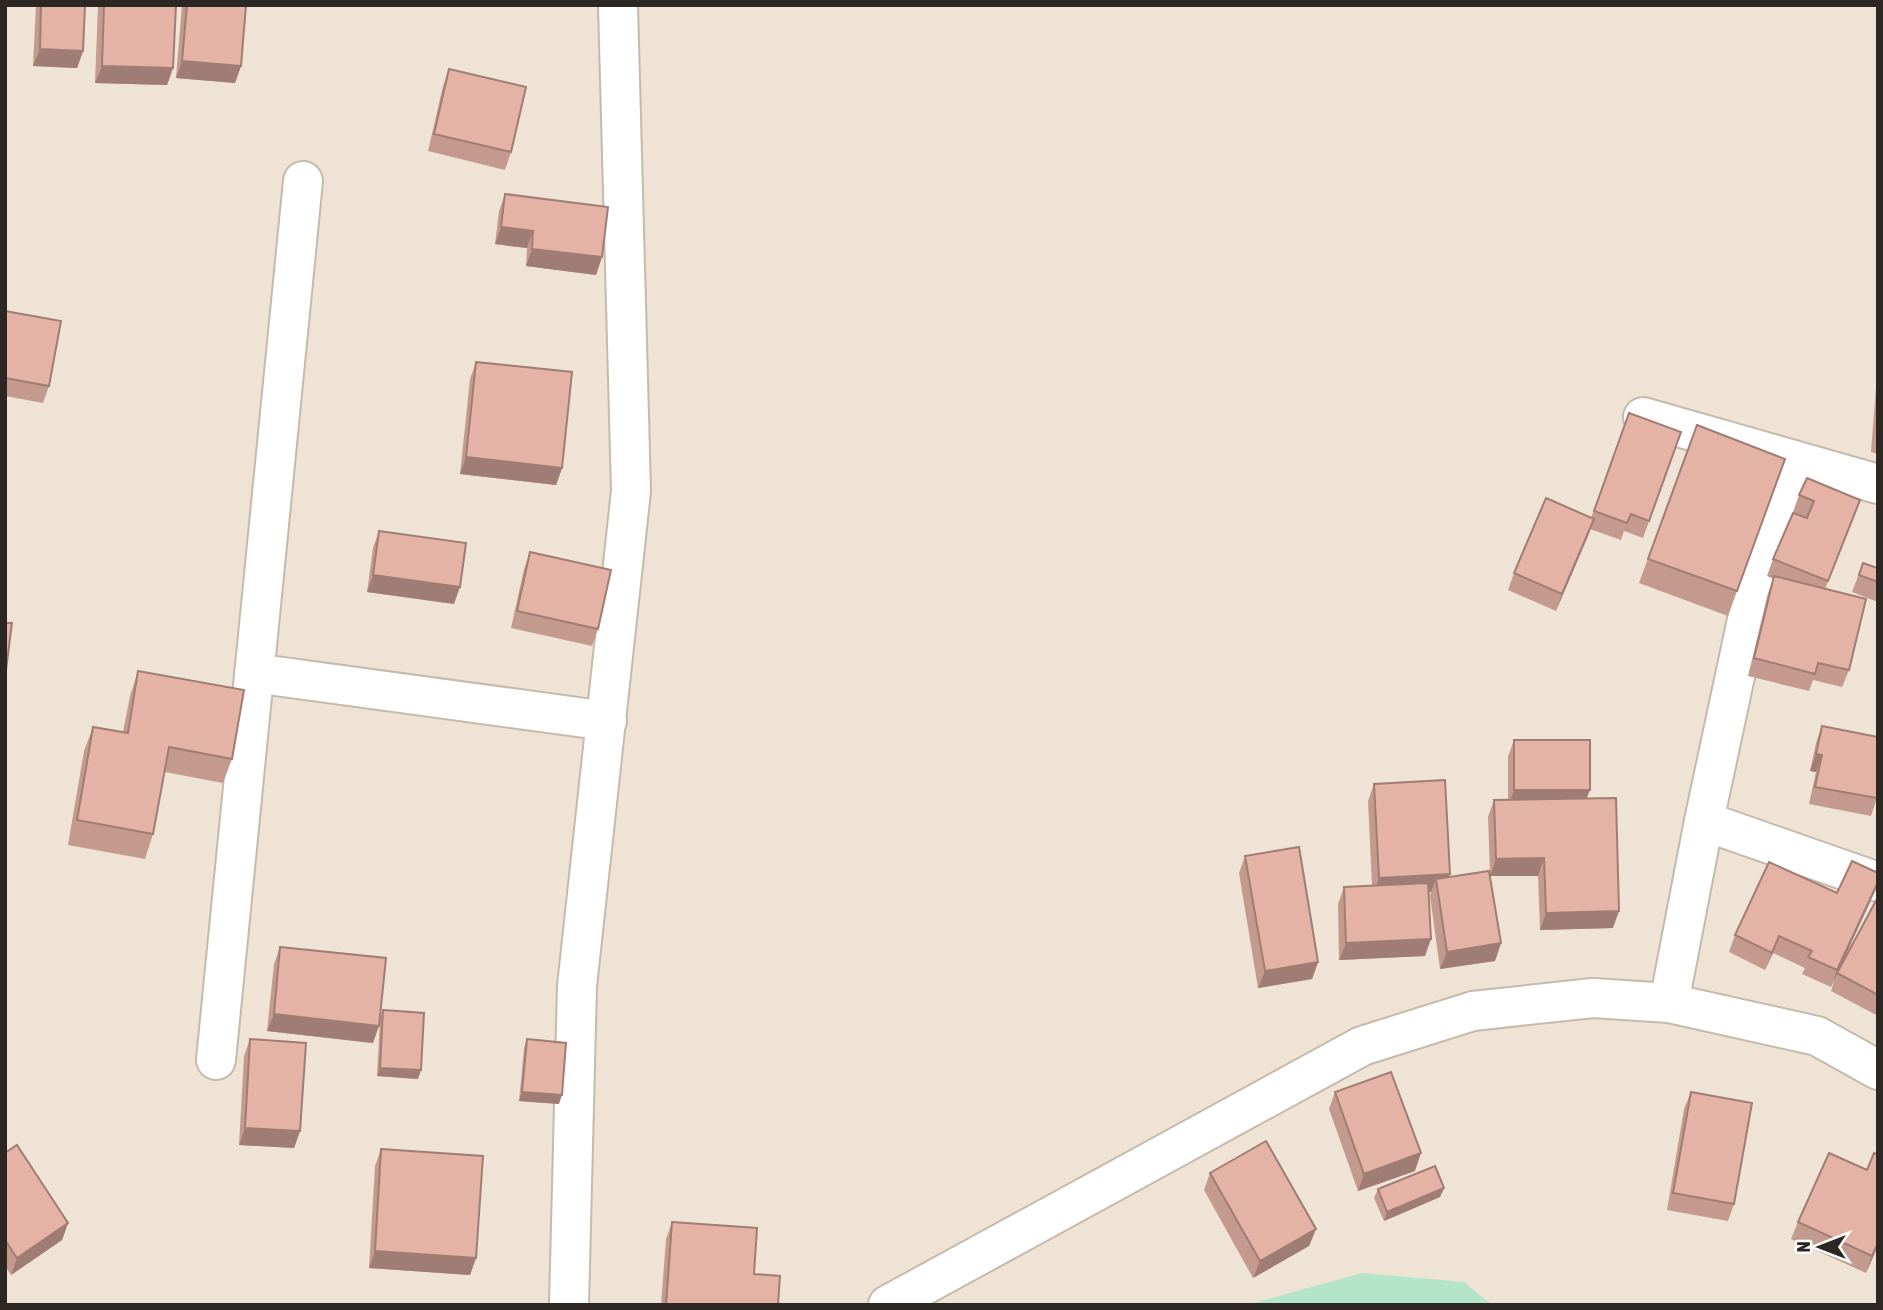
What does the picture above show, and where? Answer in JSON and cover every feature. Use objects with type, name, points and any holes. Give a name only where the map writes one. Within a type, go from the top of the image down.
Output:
[{"type":"street","points":[[569,1305],[577,986],[631,491],[618,5]]},
{"type":"street","points":[[216,1060],[303,181]]},
{"type":"street","points":[[1643,417],[1878,484]]},
{"type":"street","points":[[1669,1003],[1704,821],[1766,531],[1793,460]]},
{"type":"street","points":[[254,673],[607,721]]},
{"type":"street","points":[[1704,821],[1878,882]]},
{"type":"street","points":[[888,1305],[1362,1046],[1473,1011],[1592,998],[1669,1003],[1817,1036],[1878,1070]]},
{"type":"green space","points":[[1362,1273],[1464,1282],[1492,1305],[1247,1305]]},
{"type":"building","points":[[41,5],[85,5],[83,51],[40,49]]},
{"type":"building","points":[[104,5],[176,5],[173,68],[102,66]]},
{"type":"building","points":[[187,5],[246,5],[241,66],[182,61]]},
{"type":"building","points":[[449,69],[526,87],[511,152],[434,134]]},
{"type":"building","points":[[505,194],[608,207],[602,257],[532,249],[533,231],[501,227]]},
{"type":"building","points":[[5,311],[61,321],[49,386],[5,378]]},
{"type":"building","points":[[476,362],[572,372],[562,468],[466,457]]},
{"type":"building","points":[[1629,413],[1681,432],[1649,521],[1631,514],[1627,523],[1594,511]]},
{"type":"building","points":[[1697,425],[1785,459],[1737,591],[1648,559]]},
{"type":"building","points":[[1807,478],[1860,500],[1828,581],[1773,559],[1793,513],[1807,518],[1814,501],[1799,495]]},
{"type":"building","points":[[1546,498],[1594,519],[1562,594],[1514,573]]},
{"type":"building","points":[[379,531],[466,543],[460,587],[373,575]]},
{"type":"building","points":[[530,552],[611,570],[598,629],[517,611]]},
{"type":"building","points":[[1863,563],[1877,568],[1878,566],[1878,582],[1859,575]]},
{"type":"building","points":[[1774,576],[1866,599],[1849,670],[1818,663],[1815,674],[1754,658]]},
{"type":"building","points":[[5,623],[12,623],[5,678]]},
{"type":"building","points":[[138,671],[244,690],[232,759],[169,747],[153,834],[77,820],[93,727],[128,733]]},
{"type":"building","points":[[1822,726],[1878,737],[1877,798],[1815,787],[1822,755],[1816,754]]},
{"type":"building","points":[[1514,740],[1590,740],[1590,790],[1514,790]]},
{"type":"building","points":[[1445,780],[1450,874],[1379,878],[1374,784]]},
{"type":"building","points":[[1616,798],[1619,911],[1546,913],[1544,858],[1496,859],[1494,800]]},
{"type":"building","points":[[1299,847],[1318,962],[1265,971],[1245,856]]},
{"type":"building","points":[[1852,861],[1878,873],[1878,882],[1837,970],[1808,957],[1812,951],[1779,936],[1772,953],[1735,935],[1769,862],[1837,893]]},
{"type":"building","points":[[1489,871],[1501,943],[1447,952],[1436,879]]},
{"type":"building","points":[[1428,883],[1431,939],[1346,943],[1344,887]]},
{"type":"building","points":[[1878,897],[1878,995],[1837,973]]},
{"type":"building","points":[[280,947],[386,958],[379,1026],[274,1014]]},
{"type":"building","points":[[383,1010],[424,1013],[421,1070],[380,1068]]},
{"type":"building","points":[[250,1039],[306,1043],[300,1131],[245,1128]]},
{"type":"building","points":[[527,1039],[566,1043],[562,1095],[522,1092]]},
{"type":"building","points":[[1391,1072],[1421,1153],[1364,1174],[1335,1092]]},
{"type":"building","points":[[1691,1092],[1752,1103],[1734,1204],[1673,1193]]},
{"type":"building","points":[[1266,1141],[1316,1229],[1260,1261],[1210,1173]]},
{"type":"building","points":[[17,1145],[68,1223],[17,1258],[5,1240],[5,1153]]},
{"type":"building","points":[[381,1149],[483,1156],[476,1258],[375,1251]]},
{"type":"building","points":[[1829,1153],[1867,1170],[1874,1153],[1878,1155],[1878,1243],[1872,1256],[1798,1222]]},
{"type":"building","points":[[1435,1166],[1444,1188],[1387,1212],[1378,1189]]},
{"type":"building","points":[[672,1222],[757,1228],[754,1274],[780,1276],[778,1305],[666,1305]]}]
